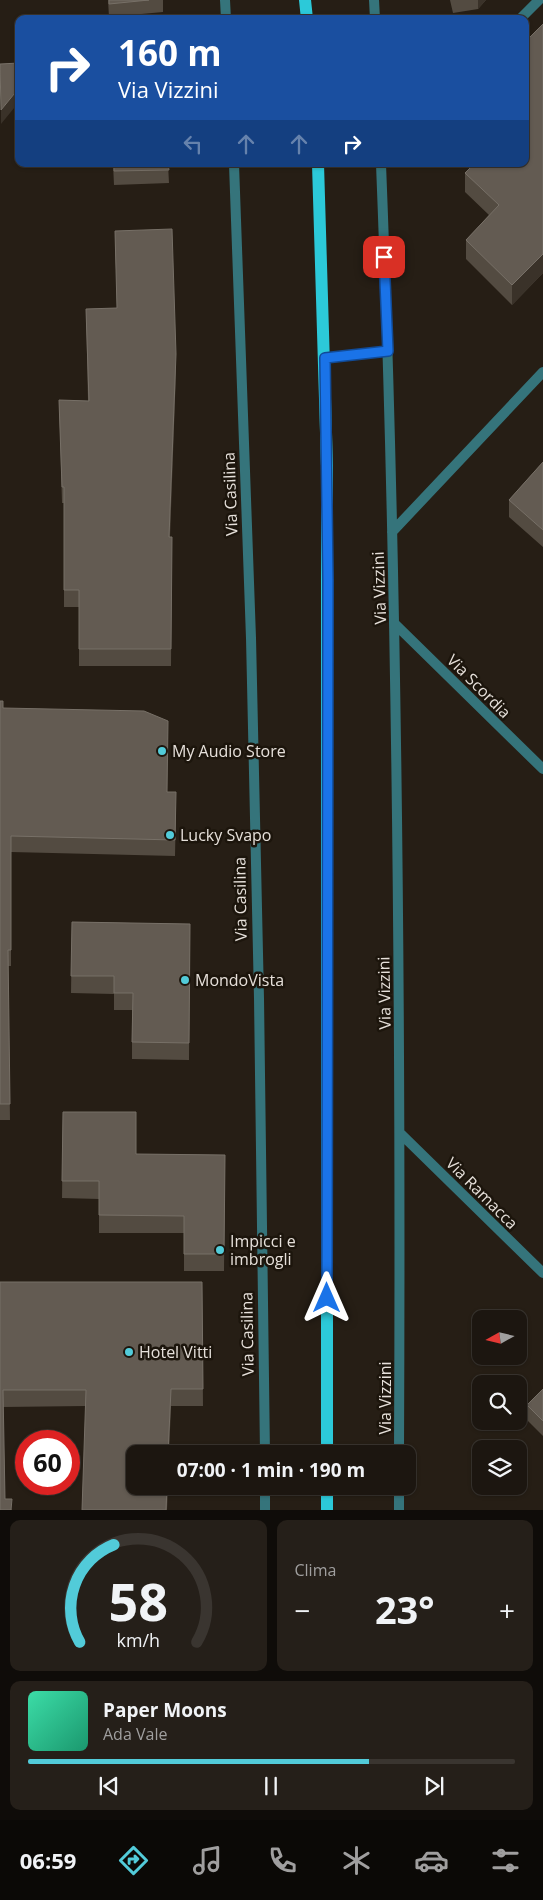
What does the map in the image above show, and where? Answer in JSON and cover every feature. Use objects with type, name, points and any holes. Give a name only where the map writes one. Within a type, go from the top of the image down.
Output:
[{"type":"main road","points":[[305,0],[307,15]]},
{"type":"main road","points":[[318,167],[325,358],[329,925],[327,1445]]},
{"type":"main road","points":[[327,1495],[327,1510]]},
{"type":"street","points":[[225,0],[226,15]]},
{"type":"street","points":[[374,0],[375,15]]},
{"type":"street","points":[[524,15],[539,0]]},
{"type":"street","name":"Via Casilina","points":[[234,167],[251,667],[259,998],[265,1445]]},
{"type":"street","points":[[325,358],[388,351],[381,167]]},
{"type":"street","name":"Via Vizzini","points":[[388,351],[395,624],[401,1134],[399,1445]]},
{"type":"street","name":"Via Vizzini","points":[[392,532],[543,373]]},
{"type":"street","name":"Via Scordia","points":[[395,624],[543,769]]},
{"type":"street","name":"Via Ramacca","points":[[401,1134],[543,1273]]},
{"type":"street","points":[[265,1495],[265,1510]]},
{"type":"street","points":[[399,1495],[399,1510]]},
{"type":"building","points":[[109,0],[149,0],[109,4]]},
{"type":"building","points":[[543,24],[543,254],[512,285],[466,240],[499,205],[465,173],[471,167],[529,167],[529,38]]},
{"type":"building","points":[[15,63],[15,93],[1,110],[0,64]]},
{"type":"building","points":[[114,167],[168,167],[169,170],[114,171]]},
{"type":"building","points":[[172,229],[176,354],[169,537],[172,537],[171,649],[79,649],[79,590],[64,590],[64,487],[62,487],[59,400],[89,401],[86,309],[117,308],[115,231]]},
{"type":"building","points":[[543,462],[543,530],[509,500]]},
{"type":"building","points":[[0,701],[3,701],[3,708],[144,711],[168,721],[167,792],[176,792],[175,840],[11,836],[11,950],[8,950],[10,1104],[0,1104]]},
{"type":"building","points":[[72,922],[190,924],[189,1043],[132,1042],[133,993],[114,993],[114,976],[71,976]]},
{"type":"building","points":[[63,1112],[136,1112],[136,1154],[225,1155],[224,1254],[184,1254],[184,1216],[99,1215],[99,1181],[62,1181]]},
{"type":"building","points":[[0,1282],[202,1282],[203,1389],[171,1389],[168,1445],[126,1445],[126,1495],[167,1495],[166,1510],[82,1510],[86,1390],[3,1390],[5,1499],[12,1499],[11,1510],[0,1510]]},
{"type":"building","points":[[543,1389],[543,1421],[527,1405]]},
{"type":"place","name":"My Audio Store","points":[[162,751]]},
{"type":"place","name":"Lucky Svapo","points":[[170,835]]},
{"type":"place","name":"MondoVista","points":[[185,980]]},
{"type":"place","name":"Impicci e imbrogli","points":[[220,1250]]},
{"type":"place","name":"Hotel Vitti","points":[[129,1352]]},
{"type":"route","points":[[327,1298],[329,944],[325,358],[388,351],[384,257]]}]
